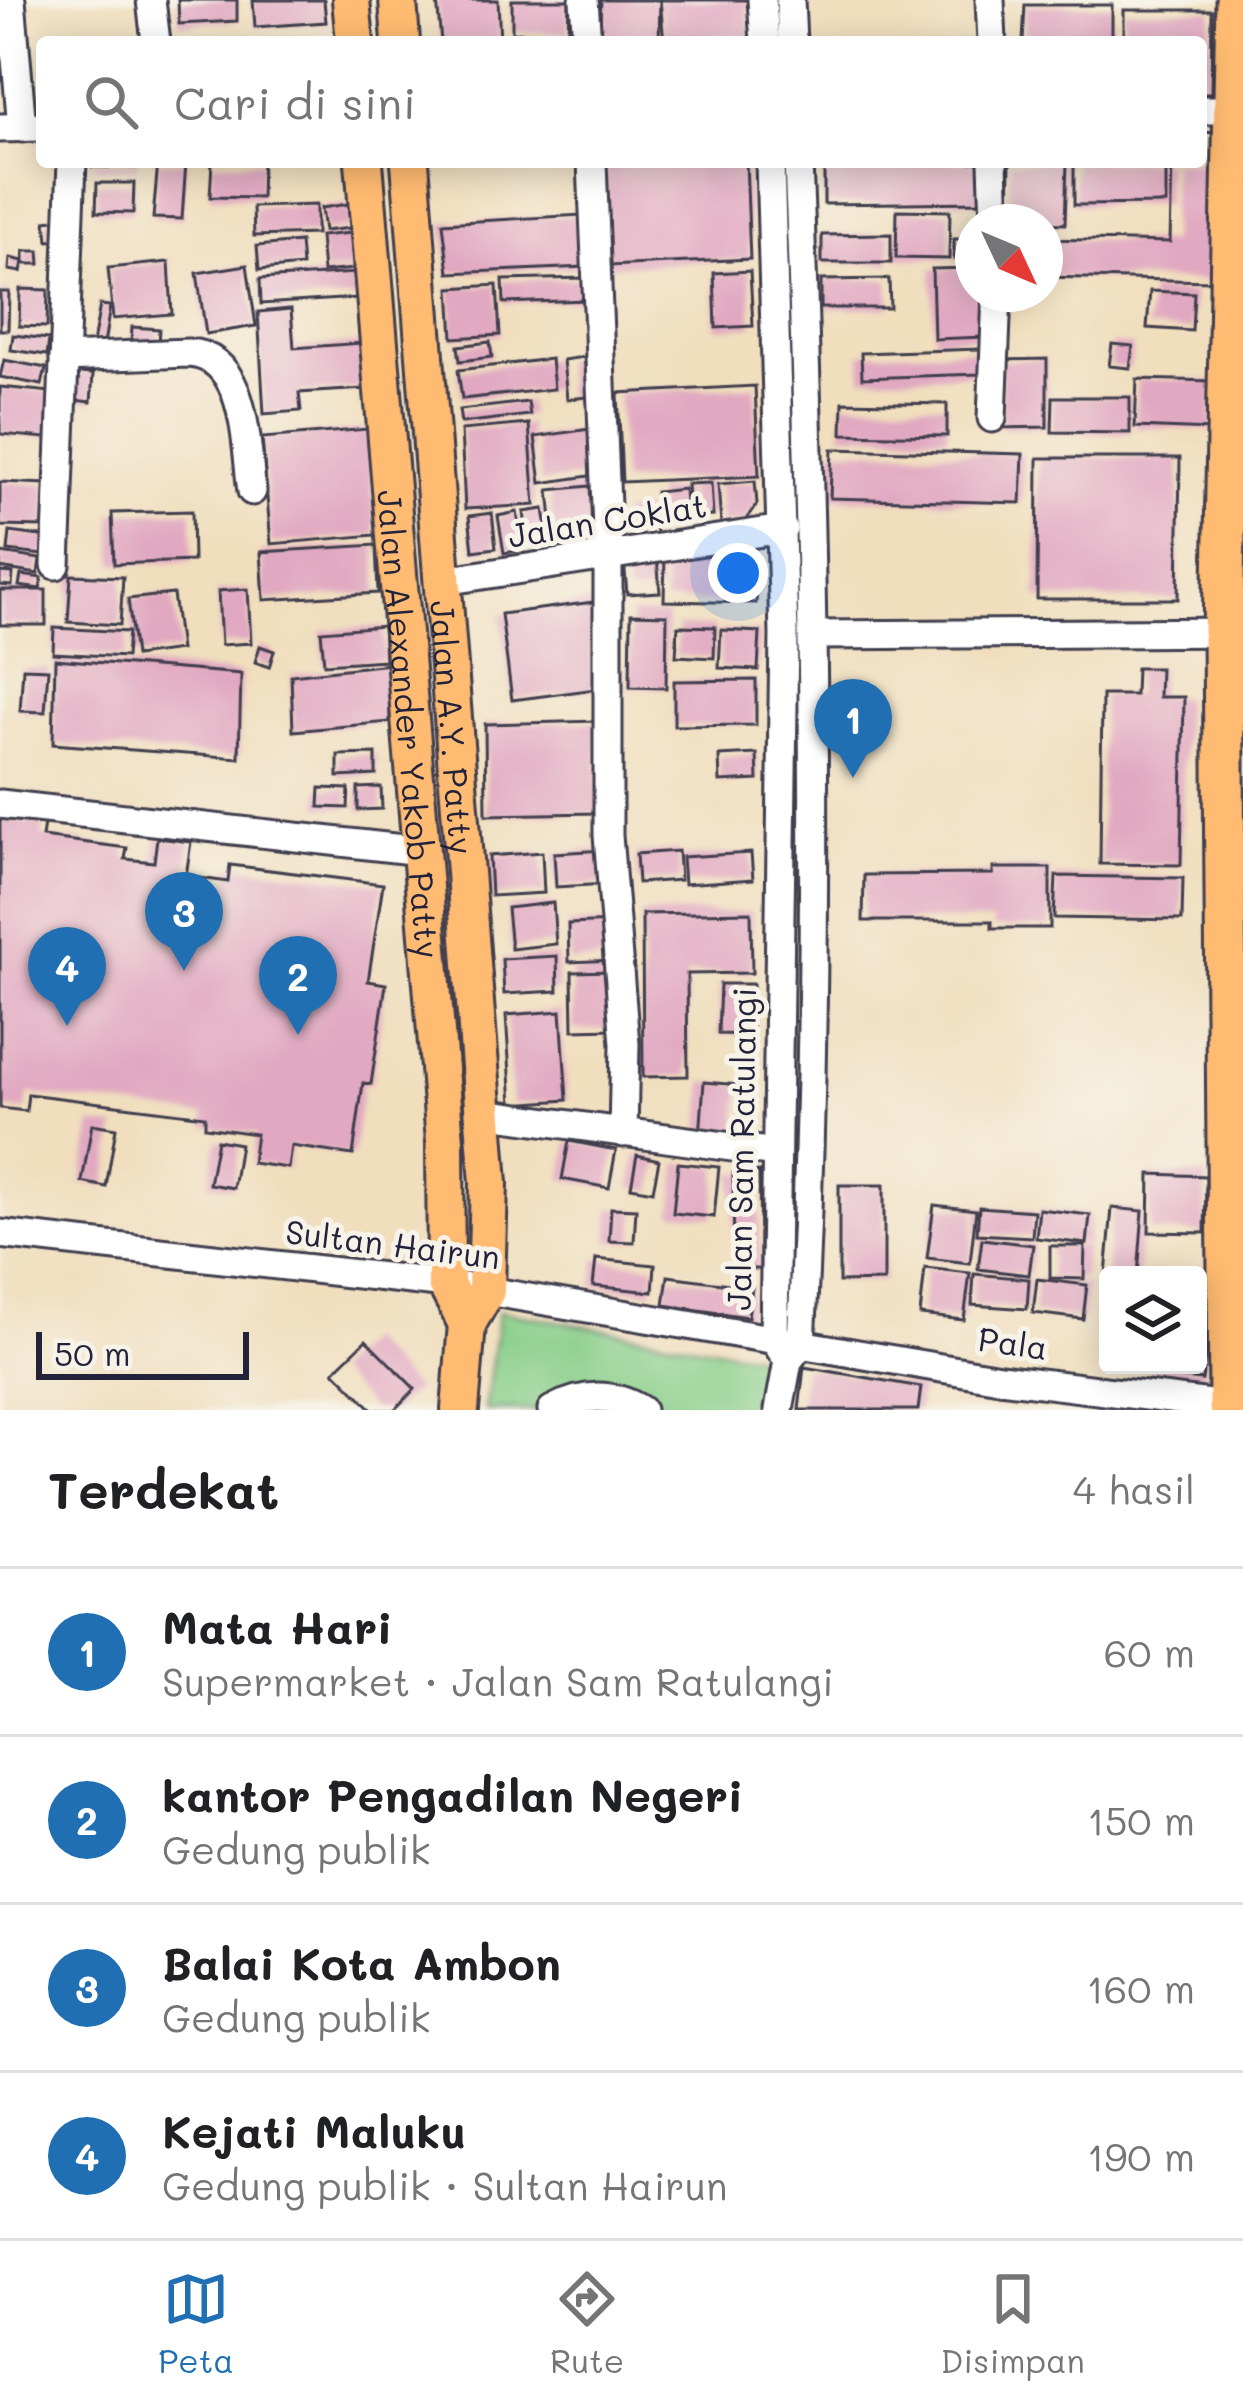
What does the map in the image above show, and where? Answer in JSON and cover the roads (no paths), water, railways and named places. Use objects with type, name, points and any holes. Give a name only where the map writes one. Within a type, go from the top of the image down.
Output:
[{"type":"highway","points":[[1236,0],[1226,110],[1236,1407]]},
{"type":"main road","points":[[351,0],[354,36]]},
{"type":"main road","points":[[398,0],[401,36]]},
{"type":"main road","name":"Jalan Alexander Yakob Patty","points":[[364,168],[445,1141],[446,1284]]},
{"type":"main road","name":"Jalan A.Y. Patty","points":[[410,168],[489,1183],[486,1291]]},
{"type":"main road","points":[[446,1284],[466,1324]]},
{"type":"main road","points":[[460,1410],[466,1324],[486,1291]]},
{"type":"street","points":[[11,0],[21,127]]},
{"type":"street","points":[[152,0],[155,36]]},
{"type":"street","points":[[584,0],[586,36]]},
{"type":"street","points":[[762,0],[765,36]]},
{"type":"street","points":[[790,0],[792,36]]},
{"type":"street","points":[[990,0],[992,36]]},
{"type":"street","points":[[56,565],[72,168]]},
{"type":"street","points":[[592,168],[608,555],[608,835],[625,1044],[623,1133]]},
{"type":"street","name":"Jalan Sam Ratulangi","points":[[770,168],[783,529],[776,1153],[788,1348]]},
{"type":"street","name":"Jalan Sam Ratulangi","points":[[788,1348],[811,1153],[815,635],[798,168]]},
{"type":"street","points":[[993,168],[994,204]]},
{"type":"street","points":[[992,418],[996,312]]},
{"type":"street","points":[[64,358],[188,352],[206,353],[224,364],[237,397],[253,491]]},
{"type":"street","name":"Jalan Coklat","points":[[442,581],[783,529]]},
{"type":"street","points":[[815,635],[1233,632]]},
{"type":"street","points":[[0,804],[421,851]]},
{"type":"street","points":[[483,1113],[776,1153]]},
{"type":"street","name":"Sultan Hairun","points":[[0,1234],[446,1284],[788,1348]]},
{"type":"street","points":[[779,1410],[788,1348]]},
{"type":"street","name":"Pala","points":[[788,1348],[1236,1407]]},
{"type":"street","points":[[552,1410],[584,1396],[624,1400],[641,1410]]},
{"type":"place","name":"Mata Hari","points":[[853,778]]},
{"type":"place","name":"Balai Kota Ambon","points":[[184,971]]},
{"type":"place","name":"Kejati Maluku","points":[[67,1026]]},
{"type":"place","name":"kantor Pengadilan Negeri","points":[[298,1035]]}]
